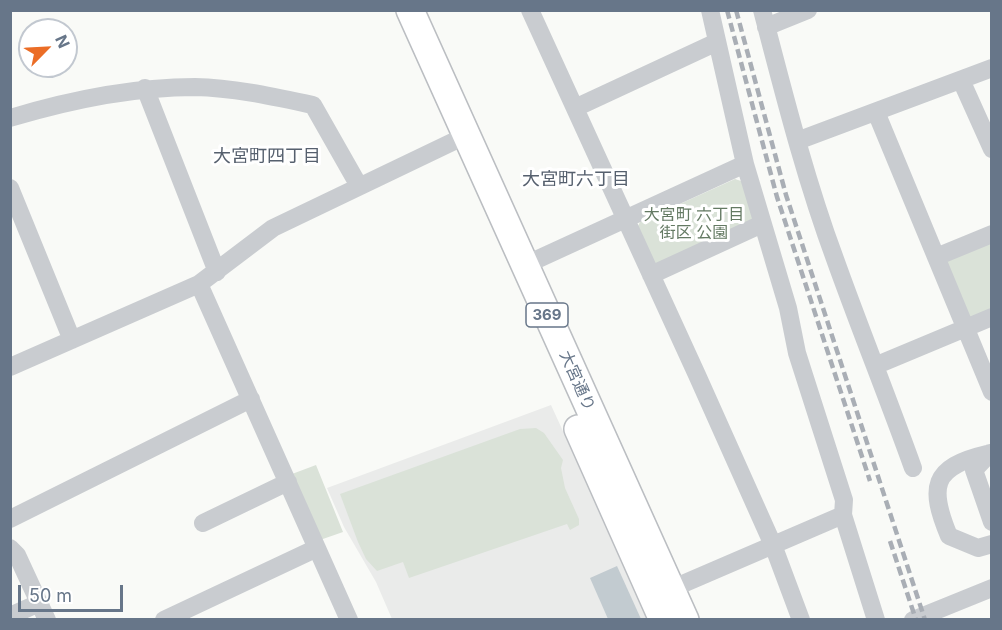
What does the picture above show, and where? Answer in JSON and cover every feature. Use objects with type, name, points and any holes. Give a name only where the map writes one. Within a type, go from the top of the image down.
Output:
[{"type":"highway","name":"大宮通り","points":[[390,10],[525,265],[685,620]]},
{"type":"highway","name":"大宮通り","points":[[410,10],[458,138],[663,620]]},
{"type":"street","points":[[530,10],[773,545],[801,620]]},
{"type":"street","points":[[710,10],[745,165],[789,309],[797,353],[844,500],[843,515],[876,620]]},
{"type":"street","points":[[808,10],[764,19],[797,141],[835,259],[877,365],[913,468]]},
{"type":"street","points":[[574,108],[717,42]]},
{"type":"street","points":[[797,141],[992,68]]},
{"type":"street","points":[[961,80],[992,149]]},
{"type":"street","points":[[10,118],[55,104],[145,88],[198,87],[259,94],[314,105],[359,186]]},
{"type":"street","points":[[145,88],[217,272]]},
{"type":"street","points":[[876,112],[992,392]]},
{"type":"street","points":[[10,367],[199,284],[273,228],[458,138]]},
{"type":"street","points":[[525,265],[745,165]]},
{"type":"street","points":[[10,188],[72,340]]},
{"type":"street","points":[[651,275],[762,224]]},
{"type":"street","points":[[936,257],[992,234]]},
{"type":"street","points":[[199,284],[349,620]]},
{"type":"street","points":[[877,365],[992,317]]},
{"type":"street","points":[[10,519],[251,399]]},
{"type":"street","points":[[989,453],[974,470],[992,522]]},
{"type":"street","points":[[989,453],[970,458],[941,476],[935,493],[938,512],[949,536],[978,548],[992,544]]},
{"type":"street","points":[[203,523],[288,482]]},
{"type":"street","points":[[671,589],[843,515]]},
{"type":"street","points":[[10,548],[17,555],[43,611],[10,616]]},
{"type":"street","points":[[164,620],[317,548]]},
{"type":"street","points":[[913,620],[947,613],[992,588]]},
{"type":"shaded area","points":[[551,405],[649,619],[392,619],[376,582],[344,527],[327,488]]},
{"type":"shaded area","points":[[617,566],[641,619],[608,619],[590,578]]},
{"type":"green space","name":"大宮町 六丁目 街区 公園","points":[[735,179],[744,182],[755,218],[661,266],[652,263],[636,230],[640,222]]},
{"type":"green space","points":[[991,240],[991,314],[966,318],[944,259]]},
{"type":"green space","points":[[536,428],[544,433],[563,460],[561,468],[565,488],[579,519],[579,525],[570,530],[567,524],[409,578],[403,562],[377,571],[366,559],[340,494],[520,429]]},
{"type":"green space","points":[[316,465],[343,532],[320,540],[292,474]]},
{"type":"railway","points":[[727,10],[777,197],[870,481]]},
{"type":"railway","points":[[736,10],[786,195],[925,620]]},
{"type":"railway","points":[[890,541],[916,620]]},
{"type":"district","name":"大宮町四丁目","points":[[267,157]]},
{"type":"district","name":"大宮町六丁目","points":[[576,180]]}]
